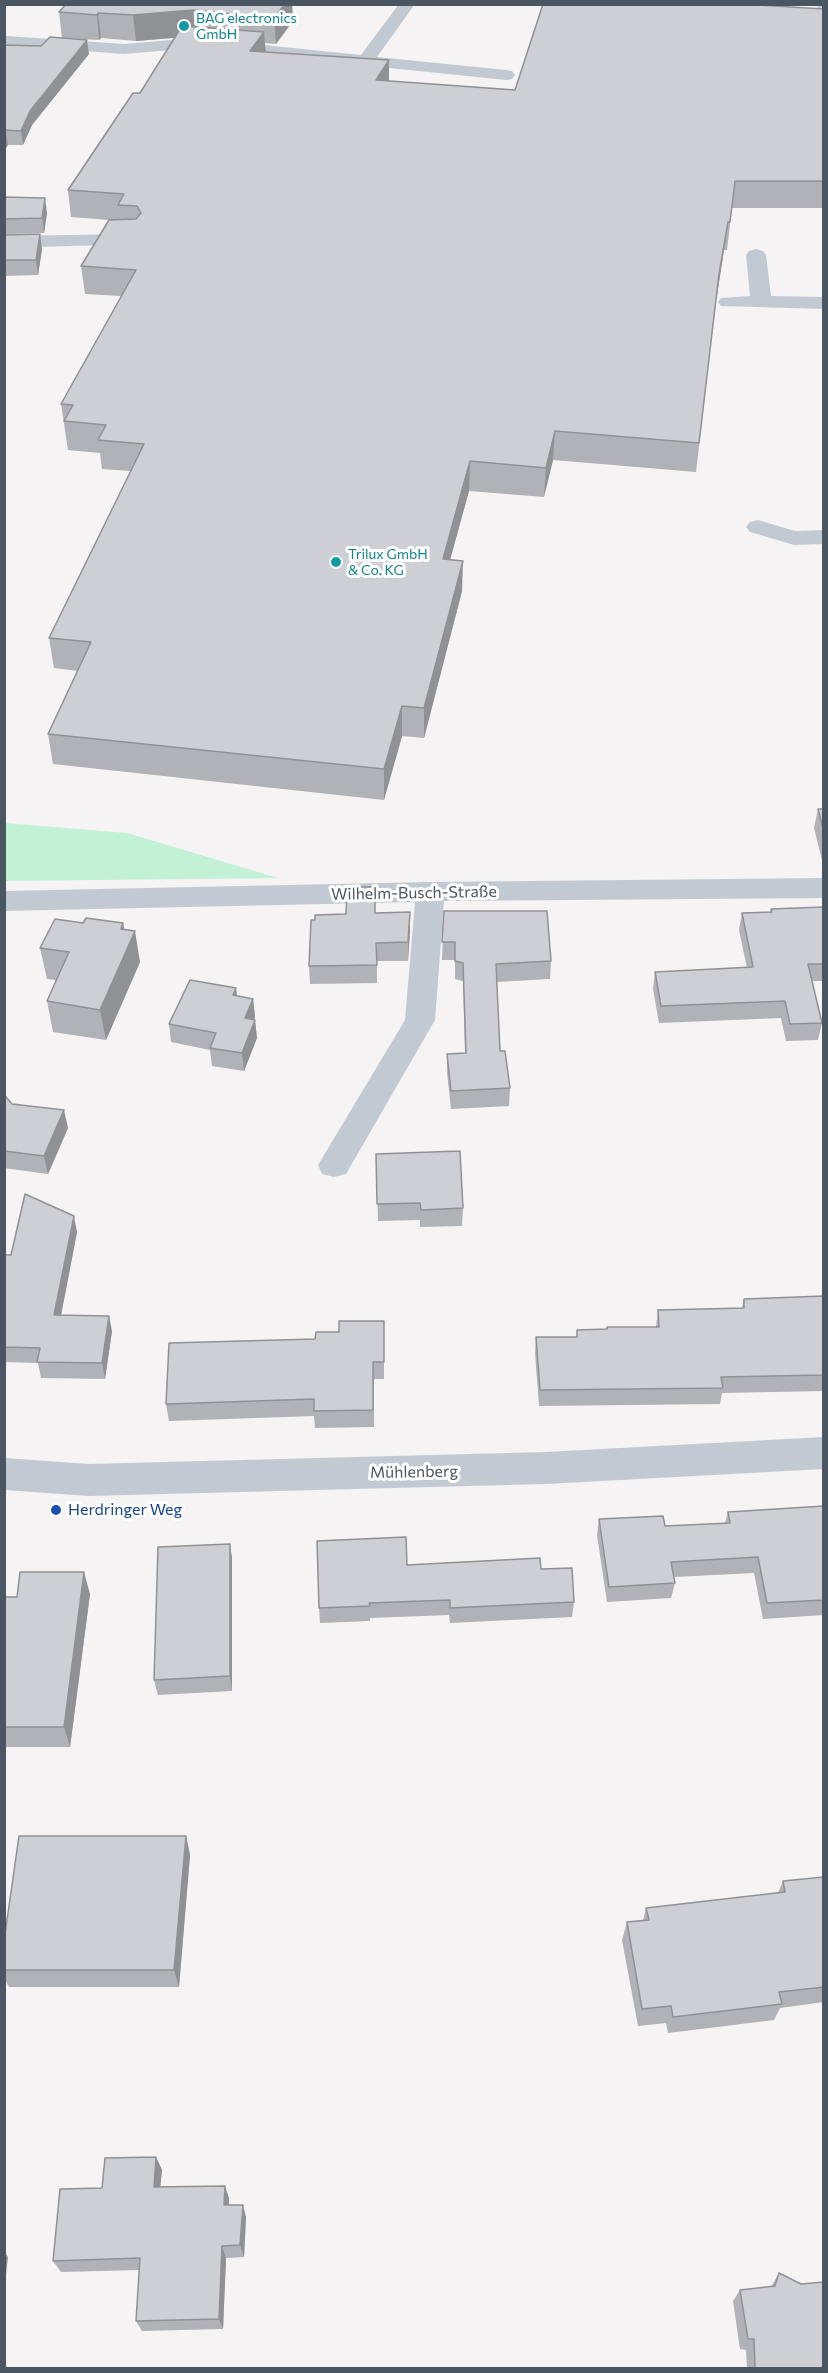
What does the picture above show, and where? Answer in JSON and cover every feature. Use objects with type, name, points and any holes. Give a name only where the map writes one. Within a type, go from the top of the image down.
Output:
[{"type":"street","points":[[366,61],[407,4]]},
{"type":"street","points":[[7,41],[124,49],[195,43],[506,75]]},
{"type":"street","points":[[4,242],[132,240]]},
{"type":"street","points":[[756,255],[761,302]]},
{"type":"street","points":[[728,302],[824,303]]},
{"type":"street","points":[[758,527],[794,538],[824,537]]},
{"type":"street","name":"Wilhelm-Busch-Straße","points":[[4,901],[430,892],[824,888]]},
{"type":"street","points":[[334,1165],[420,1020],[430,892]]},
{"type":"street","name":"Mühlenberg","points":[[4,1473],[89,1480],[546,1468],[824,1453]]},
{"type":"green space","points":[[5,823],[127,833],[278,878],[5,881]]},
{"type":"building","points":[[66,4],[285,4],[274,18],[193,10],[133,15],[59,12]]},
{"type":"building","points":[[543,4],[742,4],[824,9],[824,181],[735,181],[730,222],[728,222],[719,274],[699,443],[555,431],[546,468],[470,461],[443,559],[463,561],[424,708],[402,706],[384,769],[48,734],[91,642],[49,638],[144,444],[98,440],[106,425],[64,421],[73,405],[61,404],[136,270],[81,266],[109,220],[136,219],[141,213],[137,206],[118,205],[124,194],[68,190],[133,93],[140,93],[182,26],[264,32],[250,51],[389,60],[376,80],[515,90]]},
{"type":"building","points":[[50,37],[87,40],[30,111],[21,131],[5,130],[4,132],[4,45],[41,46]]},
{"type":"building","points":[[4,197],[45,198],[42,218],[4,219]]},
{"type":"building","points":[[40,234],[36,260],[4,260],[4,235]]},
{"type":"building","points":[[818,809],[824,809],[824,832]]},
{"type":"building","points":[[347,887],[375,887],[375,913],[410,912],[408,942],[376,943],[377,965],[309,966],[311,920],[315,920],[315,915],[346,914]]},
{"type":"building","points":[[824,907],[824,964],[808,964],[822,1023],[790,1024],[785,1001],[661,1006],[655,972],[753,967],[742,913],[772,912],[771,909]]},
{"type":"building","points":[[444,911],[547,911],[551,961],[496,964],[500,1051],[505,1051],[510,1088],[451,1091],[447,1054],[466,1053],[463,963],[455,961],[455,942],[442,942]]},
{"type":"building","points":[[86,918],[123,923],[121,929],[135,931],[100,1010],[47,1001],[69,952],[40,948],[55,919],[83,923]]},
{"type":"building","points":[[190,980],[236,988],[233,995],[253,999],[245,1018],[255,1020],[242,1053],[210,1048],[216,1033],[169,1024]]},
{"type":"building","points":[[4,1097],[12,1104],[64,1110],[44,1156],[4,1151]]},
{"type":"building","points":[[460,1151],[463,1208],[421,1210],[420,1203],[377,1204],[376,1154]]},
{"type":"building","points":[[25,1194],[74,1216],[54,1315],[109,1316],[102,1363],[37,1362],[40,1348],[4,1347],[4,1255],[11,1255]]},
{"type":"building","points":[[824,1296],[824,1375],[721,1377],[723,1388],[540,1390],[536,1337],[577,1337],[577,1330],[607,1329],[607,1327],[659,1327],[658,1310],[744,1308],[744,1299]]},
{"type":"building","points":[[339,1321],[384,1321],[384,1362],[373,1362],[373,1410],[314,1411],[314,1399],[166,1404],[169,1343],[315,1339],[316,1332],[339,1332]]},
{"type":"building","points":[[824,1506],[824,1600],[767,1603],[758,1557],[671,1562],[675,1583],[609,1587],[599,1519],[663,1516],[665,1526],[730,1523],[728,1512]]},
{"type":"building","points":[[406,1537],[407,1565],[540,1558],[541,1569],[572,1568],[574,1602],[450,1608],[450,1600],[369,1603],[370,1606],[319,1608],[317,1541]]},
{"type":"building","points":[[230,1544],[230,1676],[154,1680],[158,1547]]},
{"type":"building","points":[[20,1572],[84,1572],[64,1727],[4,1727],[4,1597],[17,1597]]},
{"type":"building","points":[[19,1836],[186,1836],[174,1970],[4,1970],[4,1941]]},
{"type":"building","points":[[824,1877],[824,1987],[779,1992],[782,2004],[673,2017],[671,2006],[642,2009],[627,1922],[649,1920],[646,1908],[785,1892],[783,1881]]},
{"type":"building","points":[[156,2157],[154,2187],[225,2186],[224,2205],[243,2205],[240,2245],[222,2246],[219,2319],[136,2321],[140,2258],[53,2261],[60,2189],[102,2188],[105,2158]]},
{"type":"building","points":[[779,2273],[801,2284],[824,2282],[824,2368],[755,2368],[754,2339],[748,2339],[740,2290],[775,2286]]},
{"type":"place","name":"BAG electronics GmbH","points":[[184,26]]},
{"type":"place","name":"Trilux GmbH & Co. KG","points":[[336,562]]},
{"type":"place","name":"Herdringer Weg","points":[[56,1510]]}]
